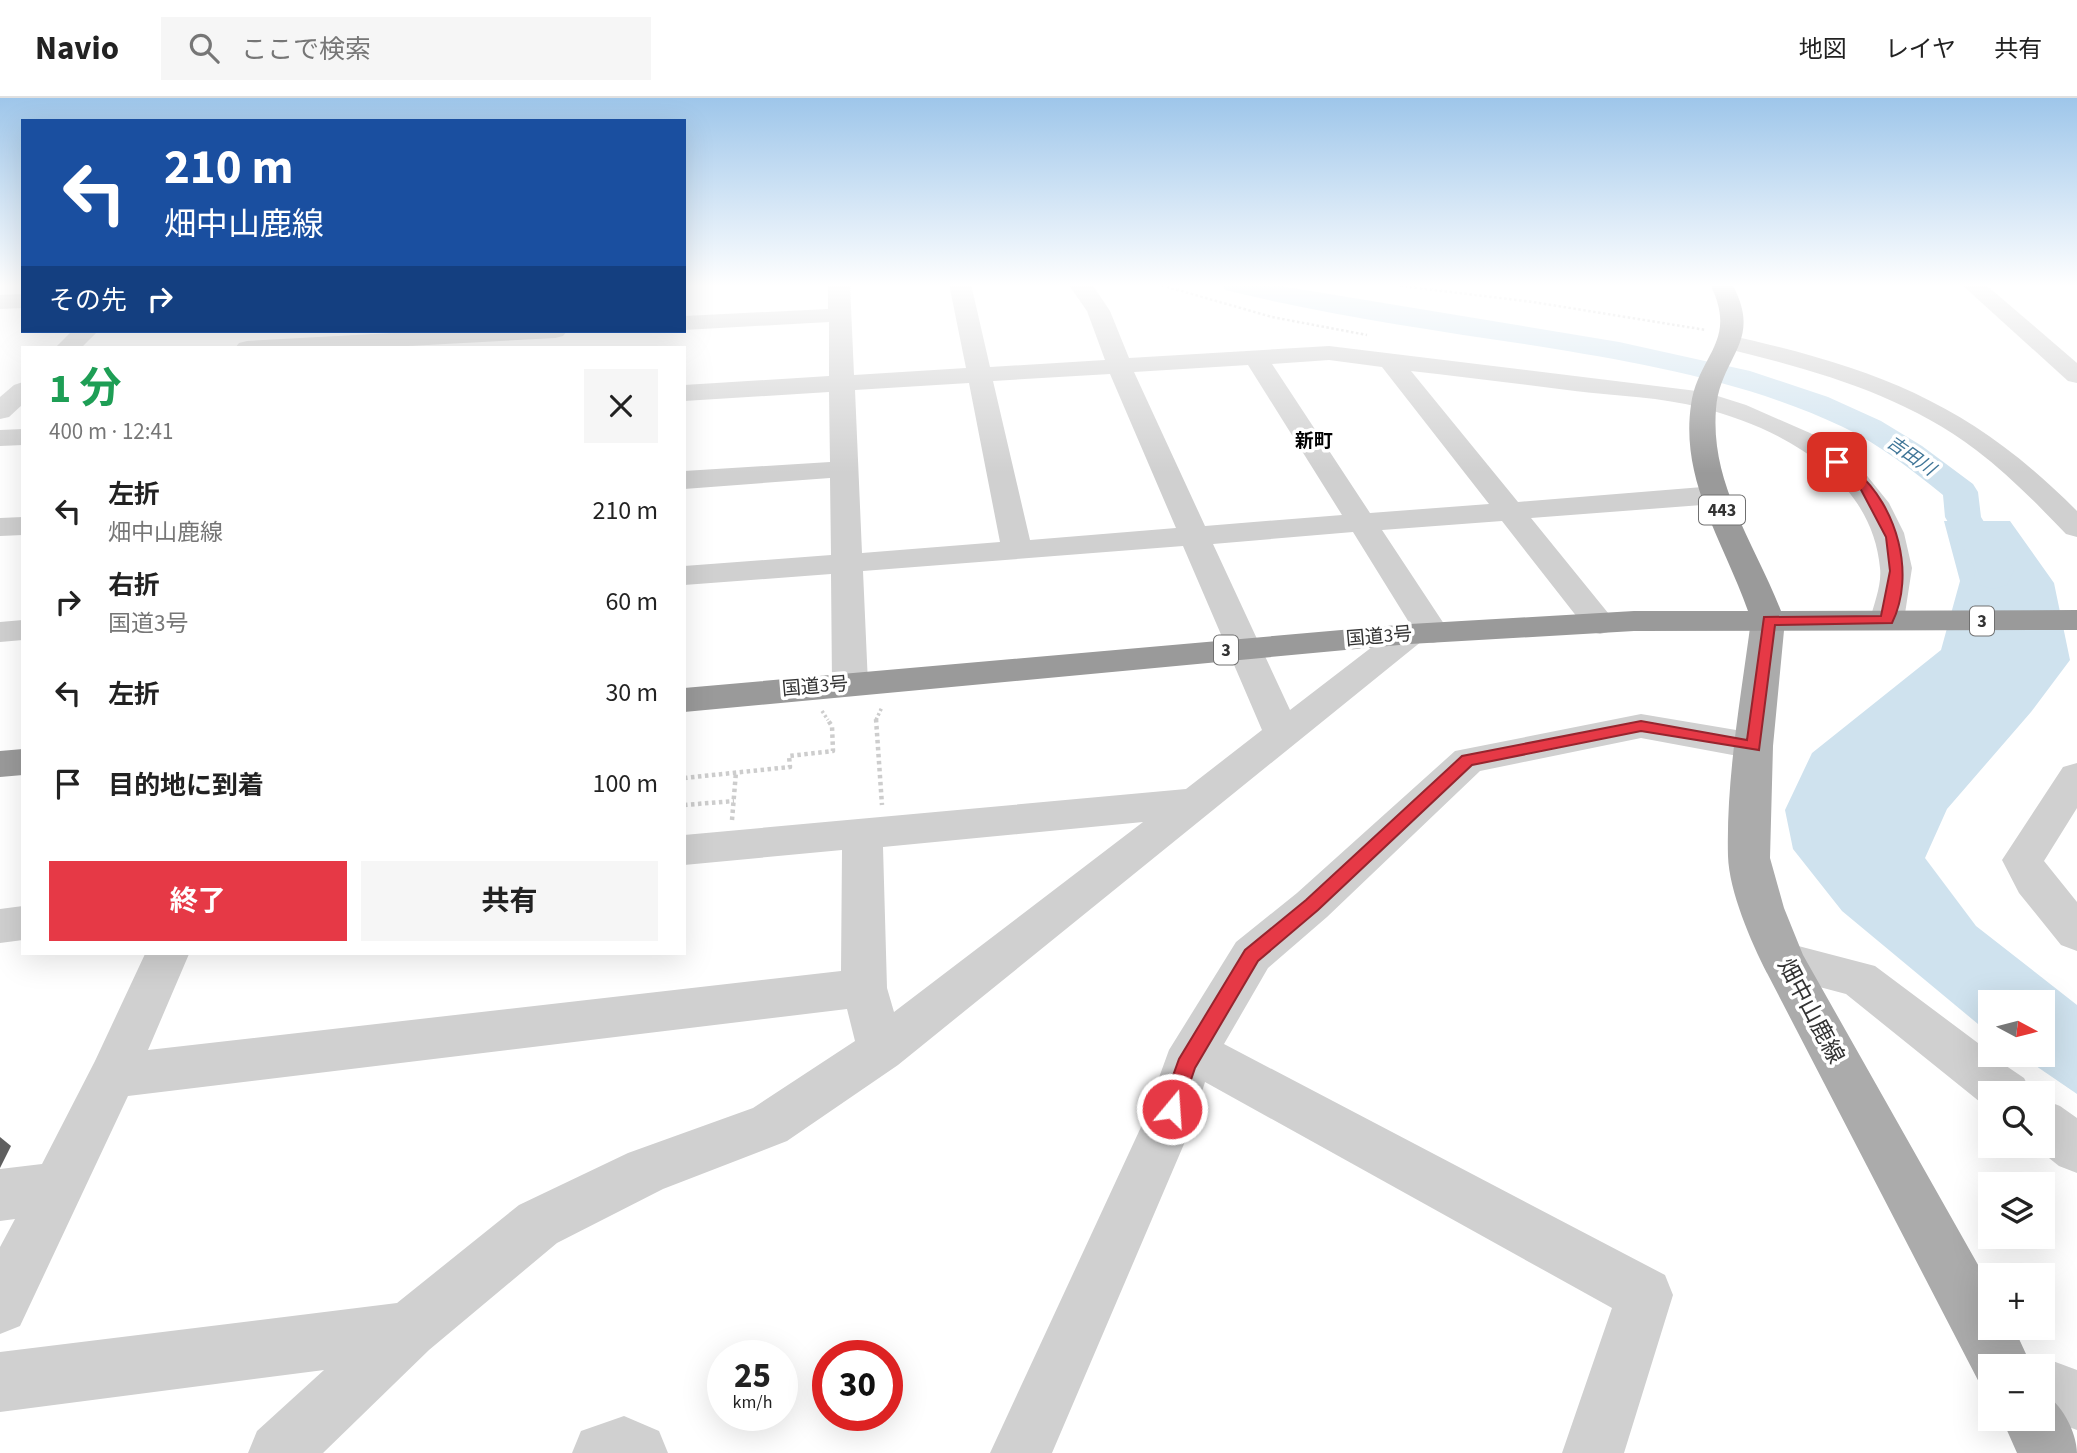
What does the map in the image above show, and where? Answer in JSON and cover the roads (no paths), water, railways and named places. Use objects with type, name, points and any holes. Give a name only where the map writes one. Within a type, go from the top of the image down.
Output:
[{"type":"highway","name":"443","points":[[1725,347],[1705,397],[1702,444],[1715,495],[1758,589],[1769,620]]},
{"type":"highway","name":"国道3号","points":[[686,700],[1421,633],[1600,624],[1769,620],[2077,620]]},
{"type":"highway","points":[[0,764],[21,762]]},
{"type":"main road","name":"畑中山鹿線","points":[[1769,620],[1754,746],[1749,858],[1762,908],[1783,960],[1996,1354]]},
{"type":"main road","points":[[2038,1431],[2050,1453]]},
{"type":"street","points":[[841,347],[850,684]]},
{"type":"street","points":[[973,347],[1017,551]]},
{"type":"street","points":[[1111,347],[1282,733]]},
{"type":"street","points":[[1762,347],[1833,367],[1922,403],[1967,430],[2016,468],[2077,528]]},
{"type":"street","points":[[2044,347],[2077,376]]},
{"type":"street","points":[[686,393],[1329,353],[1705,397],[1760,418],[1814,444],[1864,485],[1892,537],[1897,571],[1887,620]]},
{"type":"street","points":[[279,1453],[409,1330],[538,1224],[646,1171],[769,1125],[881,1050],[1191,803],[1282,733],[1421,633],[1362,522],[1255,357]]},
{"type":"street","points":[[1390,362],[1600,624]]},
{"type":"street","points":[[0,411],[21,392]]},
{"type":"street","points":[[0,438],[21,437]]},
{"type":"street","points":[[686,480],[844,469]]},
{"type":"street","points":[[686,576],[1715,495]]},
{"type":"street","points":[[0,527],[21,526]]},
{"type":"street","points":[[0,632],[21,630]]},
{"type":"street","points":[[1021,1453],[1165,1130],[1186,1065],[1252,955],[1312,905],[1468,760],[1641,726],[1754,746]]},
{"type":"street","points":[[2077,776],[2023,860],[2034,881],[2077,933]]},
{"type":"street","points":[[686,850],[872,825],[1191,803]]},
{"type":"street","points":[[872,825],[864,988],[881,1050]]},
{"type":"street","points":[[0,926],[21,923]]},
{"type":"street","points":[[0,1306],[113,1076],[167,955]]},
{"type":"street","points":[[1783,960],[1859,979],[1990,1081]]},
{"type":"street","points":[[113,1076],[864,988]]},
{"type":"street","points":[[1194,1052],[1645,1295],[1598,1438]]},
{"type":"street","points":[[2055,1132],[2077,1149]]},
{"type":"street","points":[[0,1195],[57,1188]]},
{"type":"street","points":[[0,1382],[409,1330]]},
{"type":"street","points":[[2055,1392],[2077,1400]]},
{"type":"street","points":[[603,1453],[624,1447],[637,1453]]},
{"type":"water","points":[[1944,521],[2010,521],[2054,583],[2070,660],[2031,712],[1947,809],[1925,858],[1976,926],[2077,1005],[2077,1094],[2039,1068],[2055,1067],[2055,990],[1978,990],[1978,1024],[1842,911],[1793,849],[1785,810],[1812,753],[1941,650],[1960,581]]},
{"type":"waterway","name":"吉田川","points":[[1596,347],[1739,377],[1817,403],[1883,435],[1960,492],[1963,517],[1995,570],[1993,577]]},
{"type":"district","name":"新町","points":[[1314,441]]}]
